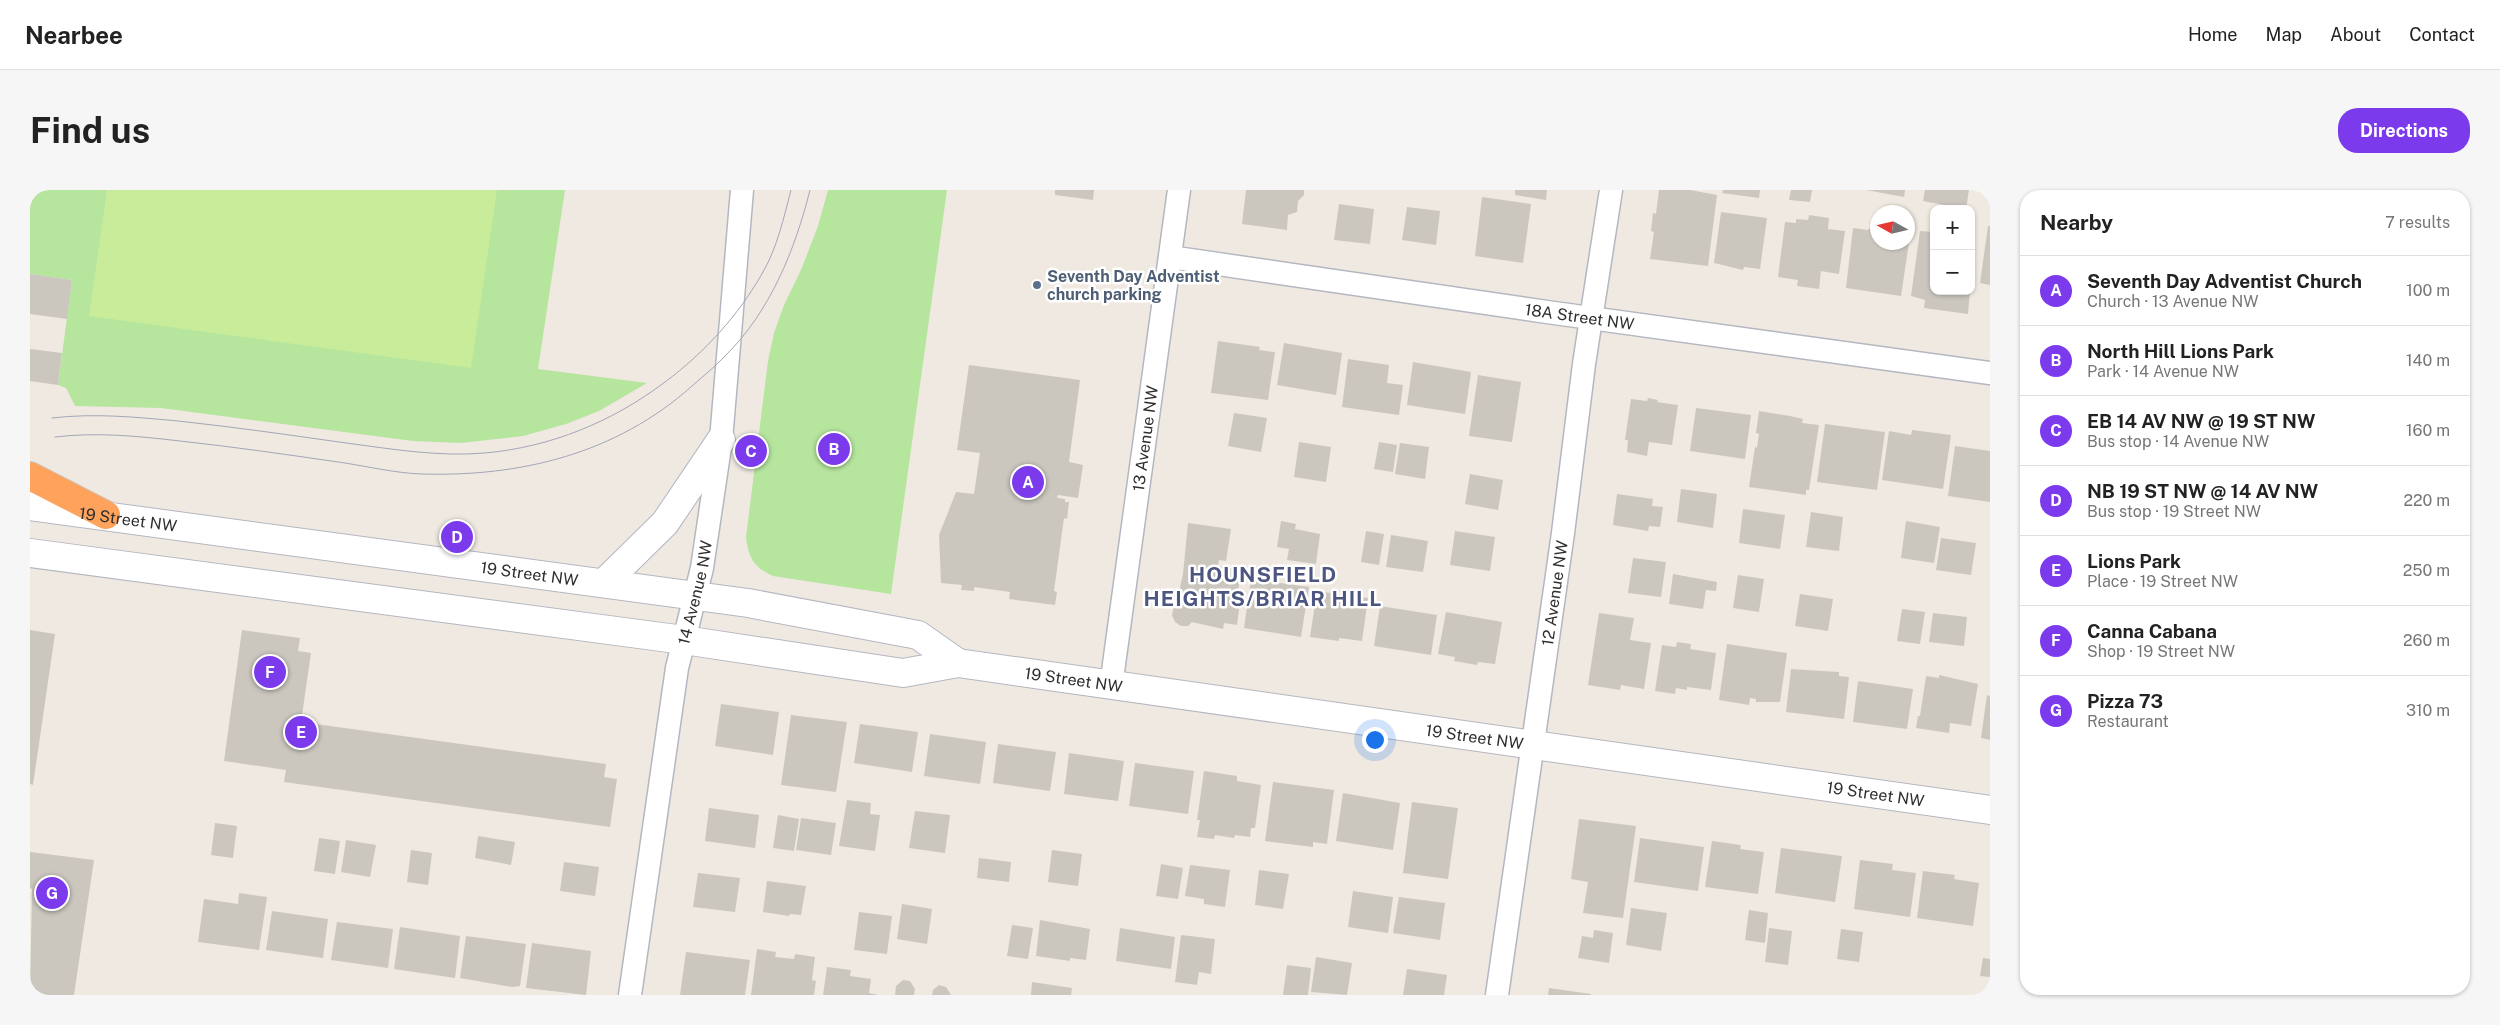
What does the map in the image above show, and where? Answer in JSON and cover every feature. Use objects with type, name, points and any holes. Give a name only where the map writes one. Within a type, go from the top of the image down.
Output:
[{"type":"highway","points":[[30,476],[106,515]]},
{"type":"street","name":"14 Avenue NW","points":[[630,995],[677,668],[702,568],[721,440],[742,190]]},
{"type":"street","name":"13 Avenue NW","points":[[1111,686],[1179,190]]},
{"type":"street","name":"12 Avenue NW","points":[[1497,995],[1591,317],[1611,190]]},
{"type":"street","name":"18A Street NW","points":[[1170,257],[1990,373]]},
{"type":"street","points":[[604,584],[665,524],[721,440]]},
{"type":"street","name":"19 Street NW","points":[[30,506],[696,595],[918,635],[958,663]]},
{"type":"street","name":"19 Street NW","points":[[30,553],[684,640],[902,673],[958,663],[1990,810]]},
{"type":"green space","points":[[30,190],[565,190],[538,369],[647,383],[599,411],[566,424],[523,436],[461,443],[413,441],[161,408],[75,406],[66,388],[58,385],[72,280],[30,274]]},
{"type":"green space","points":[[107,190],[497,190],[471,368],[89,316]]},
{"type":"green space","points":[[828,190],[947,190],[891,594],[773,576],[766,573],[753,561],[747,544],[746,537],[768,361],[774,333],[818,226]]},
{"type":"building","points":[[1055,190],[1094,190],[1093,200],[1055,195]]},
{"type":"building","points":[[1246,190],[1304,190],[1304,195],[1298,201],[1297,212],[1288,215],[1287,230],[1242,224]]},
{"type":"building","points":[[1515,190],[1547,190],[1546,200],[1515,195]]},
{"type":"building","points":[[1659,190],[1690,190],[1717,195],[1708,266],[1650,259],[1654,232],[1651,231],[1653,213],[1656,214]]},
{"type":"building","points":[[1723,190],[1760,190],[1759,198],[1722,193]]},
{"type":"building","points":[[1791,190],[1812,190],[1810,202],[1789,200]]},
{"type":"building","points":[[1866,190],[1905,190],[1904,197]]},
{"type":"building","points":[[1925,190],[1969,190],[1967,205],[1944,205],[1923,201]]},
{"type":"building","points":[[1482,197],[1531,204],[1523,263],[1475,256]]},
{"type":"building","points":[[1339,204],[1374,209],[1370,244],[1334,240]]},
{"type":"building","points":[[1407,207],[1440,211],[1436,245],[1402,240]]},
{"type":"building","points":[[1721,212],[1767,218],[1760,269],[1744,267],[1743,270],[1714,263]]},
{"type":"building","points":[[1809,215],[1829,218],[1828,229],[1845,231],[1839,274],[1821,271],[1819,289],[1797,286],[1798,280],[1778,277],[1785,222],[1796,223],[1796,219],[1808,220]]},
{"type":"building","points":[[1988,226],[1990,226],[1990,285],[1980,283]]},
{"type":"building","points":[[1853,228],[1868,230],[1870,228],[1870,250],[1908,250],[1901,296],[1846,288]]},
{"type":"building","points":[[1920,231],[1930,232],[1930,295],[1970,295],[1968,314],[1924,308],[1925,300],[1911,296]]},
{"type":"building","points":[[30,274],[72,280],[67,319],[30,314]]},
{"type":"building","points":[[1218,341],[1260,347],[1259,350],[1275,352],[1268,400],[1211,393]]},
{"type":"building","points":[[1284,343],[1342,353],[1336,395],[1277,385]]},
{"type":"building","points":[[30,349],[62,353],[58,385],[30,381]]},
{"type":"building","points":[[1348,359],[1389,365],[1387,383],[1403,385],[1399,415],[1342,407]]},
{"type":"building","points":[[1413,362],[1471,372],[1465,414],[1407,405]]},
{"type":"building","points":[[969,365],[1080,380],[1069,462],[1083,465],[1078,498],[1058,495],[1057,498],[1065,499],[1065,502],[1069,502],[1067,519],[1064,518],[1054,591],[1057,592],[1055,605],[1009,599],[1010,592],[974,587],[974,591],[961,590],[962,585],[941,583],[939,535],[956,492],[974,494],[980,453],[957,450]]},
{"type":"building","points":[[1478,375],[1521,382],[1512,442],[1469,436]]},
{"type":"building","points":[[1648,398],[1658,400],[1657,402],[1678,405],[1672,445],[1649,442],[1647,456],[1627,452],[1628,440],[1625,440],[1631,399],[1647,401]]},
{"type":"building","points":[[1696,408],[1751,415],[1745,459],[1690,451]]},
{"type":"building","points":[[1759,411],[1803,419],[1802,423],[1819,425],[1809,490],[1806,490],[1806,495],[1749,487],[1755,447],[1757,448],[1759,434],[1756,433]]},
{"type":"building","points":[[1234,413],[1267,418],[1261,452],[1228,446]]},
{"type":"building","points":[[1825,424],[1885,432],[1877,490],[1817,482]]},
{"type":"building","points":[[1912,430],[1951,435],[1943,489],[1882,480],[1889,431],[1911,435]]},
{"type":"building","points":[[1299,442],[1331,447],[1326,482],[1294,477]]},
{"type":"building","points":[[1379,442],[1397,445],[1393,472],[1374,469]]},
{"type":"building","points":[[1400,443],[1429,447],[1425,479],[1395,474]]},
{"type":"building","points":[[1955,446],[1990,451],[1990,502],[1948,496]]},
{"type":"building","points":[[1470,474],[1503,480],[1498,510],[1465,504]]},
{"type":"building","points":[[1681,489],[1717,494],[1713,528],[1677,522]]},
{"type":"building","points":[[1617,494],[1653,499],[1652,506],[1663,507],[1660,527],[1649,526],[1648,531],[1613,525]]},
{"type":"building","points":[[1743,509],[1785,515],[1780,549],[1739,543]]},
{"type":"building","points":[[1811,512],[1843,517],[1839,551],[1806,547]]},
{"type":"building","points":[[1281,521],[1296,524],[1295,529],[1320,534],[1316,564],[1287,560],[1289,549],[1277,547]]},
{"type":"building","points":[[1906,521],[1940,527],[1934,563],[1901,558]]},
{"type":"building","points":[[1188,523],[1231,529],[1226,561],[1219,560],[1218,566],[1241,570],[1237,601],[1240,602],[1237,625],[1224,623],[1223,629],[1192,622],[1188,626],[1181,626],[1175,622],[1172,615],[1183,574]]},
{"type":"building","points":[[1366,531],[1384,534],[1379,565],[1361,562]]},
{"type":"building","points":[[1455,531],[1495,537],[1490,571],[1450,565]]},
{"type":"building","points":[[1391,535],[1428,541],[1423,572],[1386,567]]},
{"type":"building","points":[[1941,538],[1976,543],[1971,575],[1936,570]]},
{"type":"building","points":[[1633,558],[1666,562],[1661,597],[1628,593]]},
{"type":"building","points":[[1673,574],[1717,582],[1716,591],[1706,590],[1703,609],[1669,604]]},
{"type":"building","points":[[1738,575],[1764,579],[1759,612],[1733,608]]},
{"type":"building","points":[[1251,579],[1309,587],[1301,637],[1244,628]]},
{"type":"building","points":[[1317,591],[1368,598],[1362,641],[1339,638],[1339,641],[1310,637]]},
{"type":"building","points":[[1800,594],[1833,599],[1828,631],[1795,626]]},
{"type":"building","points":[[1380,606],[1437,615],[1431,655],[1374,646]]},
{"type":"building","points":[[1902,609],[1925,612],[1920,644],[1897,641]]},
{"type":"building","points":[[1446,612],[1502,622],[1495,664],[1478,662],[1477,665],[1454,661],[1455,657],[1438,654]]},
{"type":"building","points":[[1599,613],[1634,618],[1630,640],[1651,643],[1644,689],[1621,685],[1620,690],[1588,685]]},
{"type":"building","points":[[1933,613],[1967,617],[1964,646],[1929,642]]},
{"type":"building","points":[[30,630],[55,634],[33,785],[30,784]]},
{"type":"building","points":[[242,630],[300,638],[298,651],[311,653],[301,722],[606,764],[604,777],[617,779],[610,827],[284,782],[286,770],[224,761]]},
{"type":"building","points":[[1677,642],[1691,644],[1690,649],[1716,653],[1711,690],[1687,687],[1687,690],[1676,688],[1675,694],[1655,691],[1662,645],[1676,647]]},
{"type":"building","points":[[1727,644],[1787,653],[1780,702],[1756,702],[1756,699],[1750,698],[1749,705],[1719,700]]},
{"type":"building","points":[[1791,669],[1839,672],[1839,676],[1849,677],[1844,719],[1786,712]]},
{"type":"building","points":[[1939,675],[1978,684],[1971,726],[1950,723],[1949,733],[1916,728],[1918,716],[1920,716],[1926,676],[1939,678]]},
{"type":"building","points":[[1858,681],[1913,689],[1907,729],[1853,722]]},
{"type":"building","points":[[1987,695],[1990,696],[1990,740],[1981,738]]},
{"type":"building","points":[[721,704],[779,712],[773,755],[715,746]]},
{"type":"building","points":[[791,715],[847,722],[836,792],[781,785]]},
{"type":"building","points":[[860,724],[918,732],[912,772],[854,763]]},
{"type":"building","points":[[930,734],[986,742],[980,784],[924,776]]},
{"type":"building","points":[[998,744],[1056,752],[1050,791],[993,783]]},
{"type":"building","points":[[1069,753],[1124,761],[1118,801],[1064,794]]},
{"type":"building","points":[[1135,763],[1194,771],[1188,814],[1129,806]]},
{"type":"building","points":[[1204,771],[1237,776],[1237,781],[1261,785],[1255,828],[1251,828],[1250,837],[1235,835],[1234,838],[1215,835],[1214,839],[1197,837],[1200,820],[1197,820]]},
{"type":"building","points":[[1273,782],[1334,790],[1327,844],[1313,842],[1313,847],[1265,841]]},
{"type":"building","points":[[1343,793],[1400,803],[1393,850],[1336,841]]},
{"type":"building","points":[[847,800],[871,803],[870,814],[880,815],[875,851],[839,846]]},
{"type":"building","points":[[1412,802],[1458,808],[1448,879],[1403,873]]},
{"type":"building","points":[[709,808],[759,815],[755,848],[705,841]]},
{"type":"building","points":[[915,811],[950,815],[945,853],[909,848]]},
{"type":"building","points":[[778,815],[799,819],[794,851],[773,848]]},
{"type":"building","points":[[801,818],[836,823],[831,855],[796,850]]},
{"type":"building","points":[[1579,819],[1636,826],[1623,918],[1583,913],[1588,882],[1571,879]]},
{"type":"building","points":[[215,823],[237,826],[233,858],[211,855]]},
{"type":"building","points":[[478,836],[515,842],[511,865],[475,858]]},
{"type":"building","points":[[319,838],[340,841],[335,874],[314,871]]},
{"type":"building","points":[[1640,838],[1704,847],[1698,891],[1634,882]]},
{"type":"building","points":[[346,840],[376,845],[370,877],[341,872]]},
{"type":"building","points":[[1712,841],[1741,845],[1740,849],[1764,852],[1758,894],[1705,887]]},
{"type":"building","points":[[1781,848],[1842,856],[1835,902],[1775,893]]},
{"type":"building","points":[[411,850],[432,853],[428,885],[407,882]]},
{"type":"building","points":[[1052,850],[1082,854],[1078,886],[1048,882]]},
{"type":"building","points":[[30,852],[94,860],[74,995],[30,995],[32,889],[30,888]]},
{"type":"building","points":[[979,858],[1011,862],[1009,882],[977,878]]},
{"type":"building","points":[[1860,860],[1893,864],[1892,870],[1916,873],[1910,917],[1854,909]]},
{"type":"building","points":[[564,862],[599,867],[595,896],[560,891]]},
{"type":"building","points":[[1161,864],[1183,868],[1178,899],[1156,896]]},
{"type":"building","points":[[1190,865],[1230,870],[1225,907],[1204,904],[1204,899],[1185,896]]},
{"type":"building","points":[[1259,870],[1289,874],[1283,909],[1255,905]]},
{"type":"building","points":[[1923,871],[1955,875],[1954,879],[1979,883],[1973,926],[1917,918]]},
{"type":"building","points":[[698,873],[740,878],[735,912],[693,907]]},
{"type":"building","points":[[767,881],[806,886],[801,915],[790,914],[789,916],[763,912]]},
{"type":"building","points":[[1353,891],[1393,897],[1388,933],[1348,927]]},
{"type":"building","points":[[239,893],[267,897],[259,950],[198,942],[204,899],[238,904]]},
{"type":"building","points":[[1399,897],[1445,903],[1440,940],[1393,933]]},
{"type":"building","points":[[902,904],[932,909],[927,944],[897,939]]},
{"type":"building","points":[[1631,908],[1667,913],[1661,951],[1626,945]]},
{"type":"building","points":[[1749,910],[1768,913],[1765,943],[1745,940]]},
{"type":"building","points":[[272,911],[328,919],[323,958],[266,950]]},
{"type":"building","points":[[859,912],[892,916],[887,954],[854,950]]},
{"type":"building","points":[[1040,920],[1090,929],[1086,960],[1070,958],[1070,961],[1036,956]]},
{"type":"building","points":[[337,922],[393,929],[388,968],[331,960]]},
{"type":"building","points":[[1012,925],[1033,928],[1028,959],[1007,956]]},
{"type":"building","points":[[400,927],[460,936],[455,978],[394,969]]},
{"type":"building","points":[[1120,928],[1175,937],[1171,969],[1116,961]]},
{"type":"building","points":[[1769,928],[1792,931],[1788,965],[1765,962]]},
{"type":"building","points":[[1841,929],[1863,932],[1859,962],[1837,959]]},
{"type":"building","points":[[1594,930],[1613,933],[1609,963],[1578,958],[1582,936],[1593,938]]},
{"type":"building","points":[[1181,935],[1215,939],[1211,974],[1199,972],[1197,985],[1175,982]]},
{"type":"building","points":[[466,936],[526,944],[520,986],[512,987],[460,978]]},
{"type":"building","points":[[532,943],[591,951],[586,995],[526,988]]},
{"type":"building","points":[[757,949],[776,952],[775,957],[794,959],[795,954],[815,957],[812,980],[816,981],[814,995],[751,995]]},
{"type":"building","points":[[686,952],[750,960],[745,995],[680,995]]},
{"type":"building","points":[[1316,957],[1352,963],[1347,995],[1311,992]]},
{"type":"building","points":[[1983,958],[1990,959],[1990,977],[1980,976]]},
{"type":"building","points":[[1287,965],[1311,968],[1308,995],[1283,995]]},
{"type":"building","points":[[827,967],[851,970],[850,976],[871,979],[869,993],[878,995],[823,995]]},
{"type":"building","points":[[1407,969],[1447,975],[1444,995],[1403,995]]},
{"type":"building","points":[[903,980],[910,981],[915,989],[914,995],[895,995],[896,986]]},
{"type":"building","points":[[1032,982],[1072,988],[1071,995],[1031,995]]},
{"type":"building","points":[[939,985],[946,987],[951,995],[932,995],[933,990]]},
{"type":"building","points":[[1549,988],[1591,994],[1591,995],[1548,995]]},
{"type":"tram line","points":[[52,418],[130,417],[199,423],[398,450],[450,454],[510,450],[557,438],[580,430],[624,409],[665,382],[707,346],[732,318],[768,263],[780,232],[791,190]]},
{"type":"tram line","points":[[55,437],[117,435],[148,438],[242,448],[421,474],[458,474],[494,471],[565,457],[599,445],[632,429],[663,409],[713,368],[741,339],[768,300],[779,279],[797,235],[810,190]]},
{"type":"place","name":"Seventh Day Adventist church parking","points":[[1037,285]]},
{"type":"place","name":"North Hill Lions Park","points":[[834,449]]},
{"type":"place","name":"EB 14 AV NW @ 19 ST NW","points":[[751,451]]},
{"type":"place","name":"Seventh Day Adventist Church","points":[[1028,482]]},
{"type":"place","name":"NB 19 ST NW @ 14 AV NW","points":[[457,537]]},
{"type":"place","name":"Canna Cabana","points":[[270,672]]},
{"type":"place","name":"Lions Park","points":[[301,732]]},
{"type":"place","name":"Pizza 73","points":[[52,893]]},
{"type":"district","name":"HOUNSFIELD HEIGHTS/BRIAR HILL","points":[[1263,586]]}]
